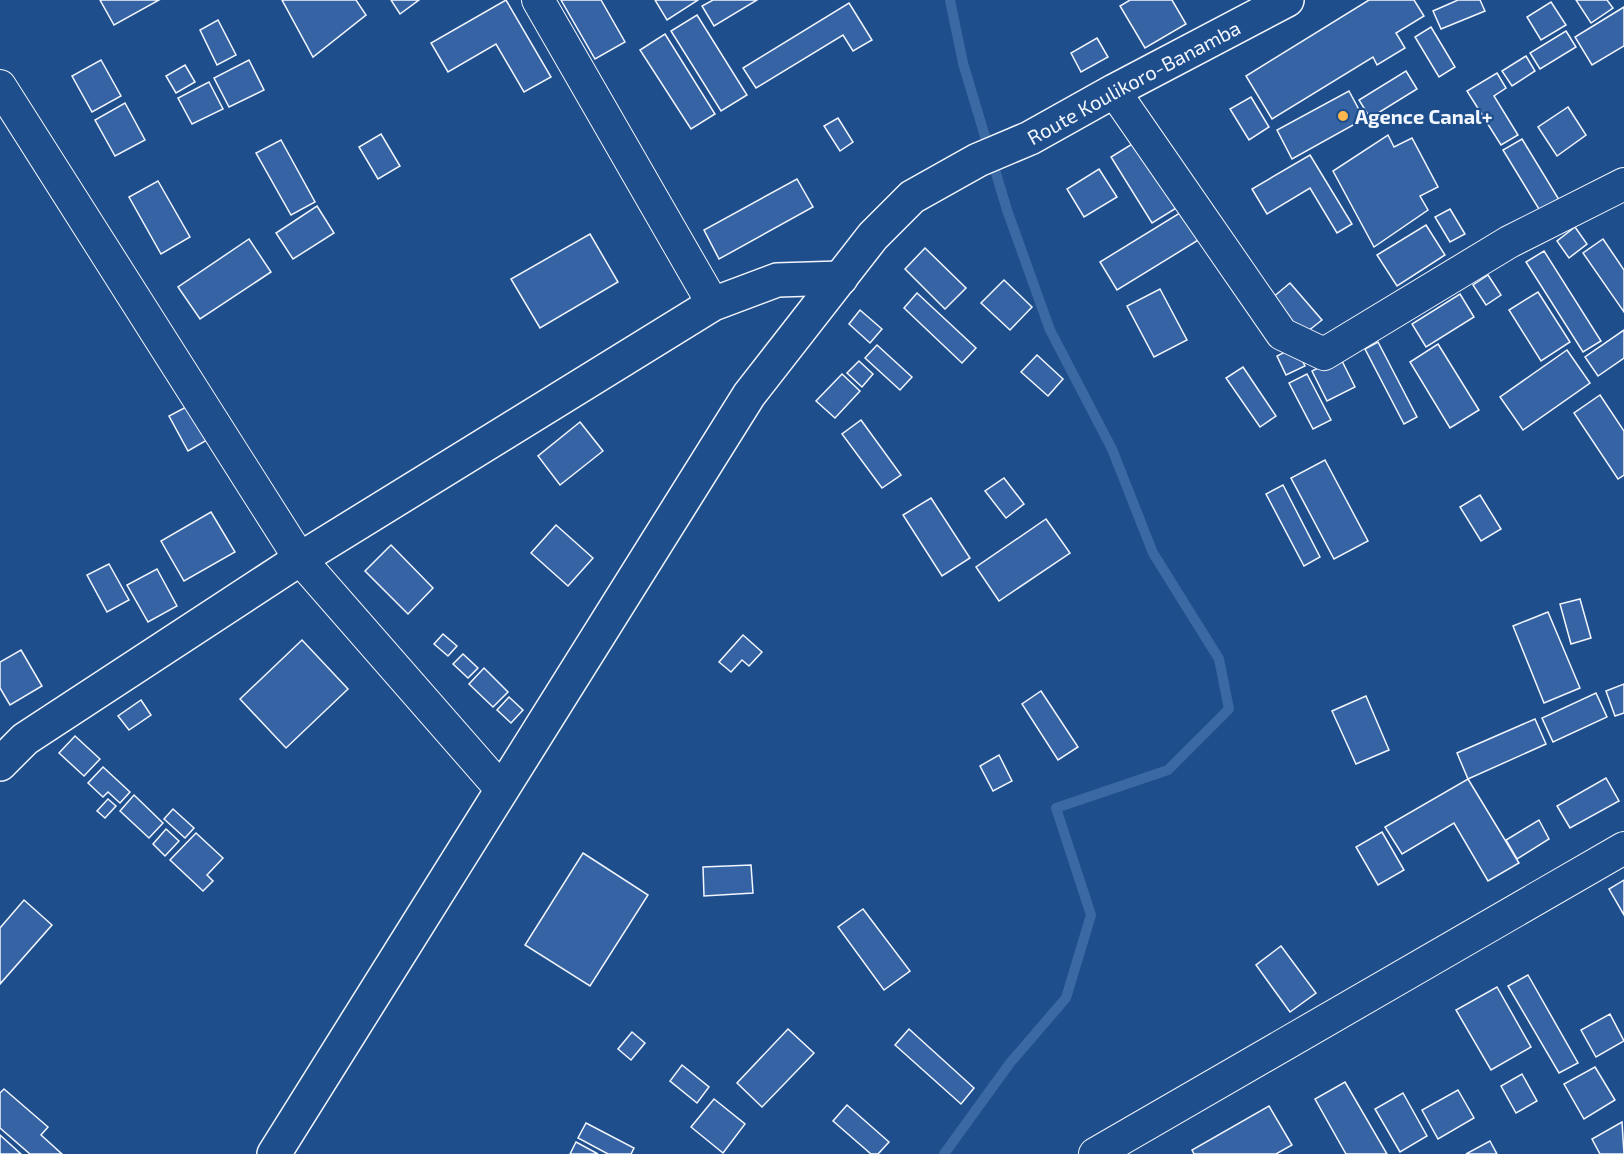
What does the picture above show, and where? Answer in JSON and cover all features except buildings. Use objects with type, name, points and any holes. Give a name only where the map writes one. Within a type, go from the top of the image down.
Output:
[{"type":"main road","name":"Route Koulikoro-Banamba","points":[[274,1154],[749,395],[873,236],[912,197],[978,160],[1030,138],[1287,0]]},
{"type":"main road","points":[[0,764],[25,739],[300,559],[713,304],[777,280],[841,278]]},
{"type":"street","points":[[538,0],[713,304]]},
{"type":"street","points":[[0,86],[300,559],[502,790]]},
{"type":"street","points":[[1114,91],[1282,334],[1324,354],[1509,242],[1624,184]]},
{"type":"street","points":[[1095,1154],[1624,848]]},
{"type":"waterway","points":[[944,1154],[1010,1063],[1066,998],[1091,915],[1056,808],[1168,770],[1229,709],[1219,659],[1153,553],[1112,449],[1050,330],[1007,210],[963,63],[950,0]]},
{"type":"place","name":"Agence Canal+","points":[[1343,116]]}]
